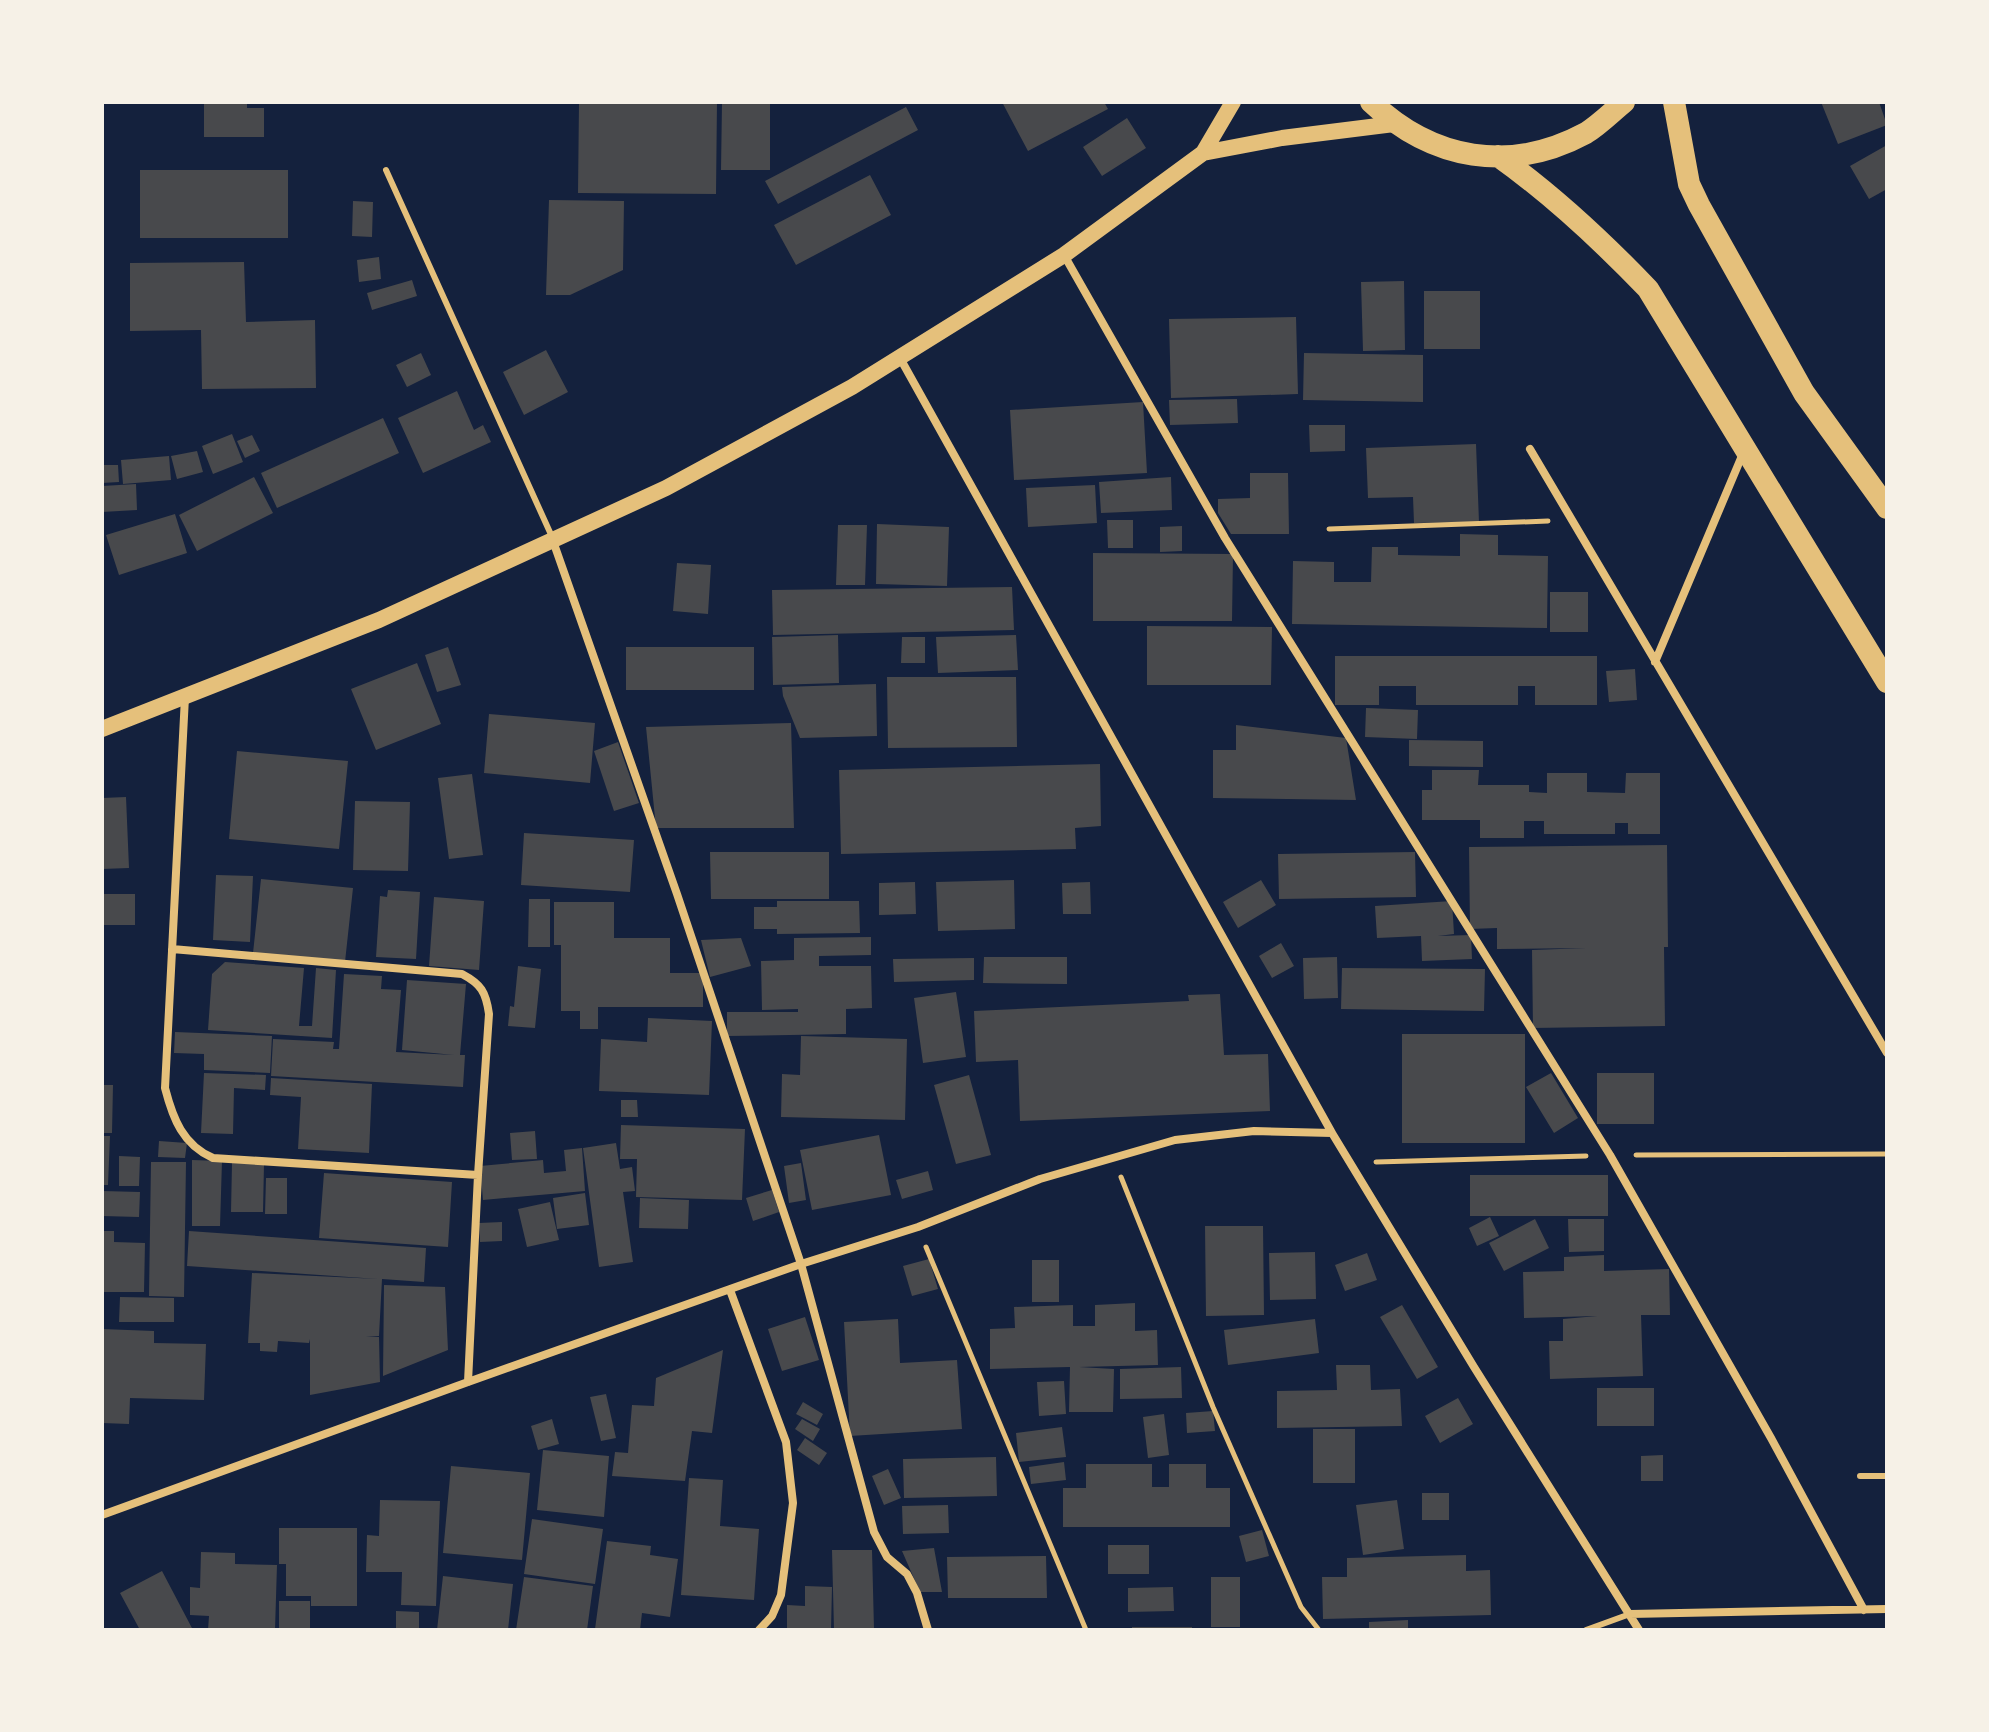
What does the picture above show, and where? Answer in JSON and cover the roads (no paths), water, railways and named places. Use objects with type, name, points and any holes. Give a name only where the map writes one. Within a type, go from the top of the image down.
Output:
[{"type":"highway","points":[[1371,102],[1394,124],[1426,142],[1461,153],[1498,156],[1544,150],[1587,132],[1624,102]]},
{"type":"highway","points":[[1674,102],[1689,184],[1699,205],[1804,393],[1887,508]]},
{"type":"highway","points":[[1498,156],[1542,187],[1648,289],[1887,682]]},
{"type":"main road","points":[[102,729],[379,620],[666,488],[852,387],[1064,255],[1203,153],[1233,102]]},
{"type":"main road","points":[[1203,153],[1282,138],[1394,124]]},
{"type":"street","points":[[1064,255],[1225,538],[1610,1155],[1771,1438],[1864,1610]]},
{"type":"street","points":[[900,358],[1332,1133],[1639,1630]]},
{"type":"street","points":[[1530,449],[1887,1053]]},
{"type":"street","points":[[1655,662],[1744,451]]},
{"type":"street","points":[[553,540],[677,894],[801,1264],[874,1532],[887,1557],[907,1574],[917,1593],[928,1630]]},
{"type":"street","points":[[185,697],[165,1088],[173,1117],[184,1136],[198,1152],[213,1158],[478,1175]]},
{"type":"street","points":[[172,949],[462,974],[477,982],[486,993],[489,1014],[468,1382]]},
{"type":"street","points":[[102,1515],[801,1264],[918,1227],[1040,1179],[1175,1140],[1254,1131],[1332,1133]]},
{"type":"street","points":[[730,1290],[786,1442],[793,1503],[781,1595],[772,1616],[759,1630]]},
{"type":"street","points":[[1630,1614],[1887,1609]]},
{"type":"lane","points":[[386,170],[553,540]]},
{"type":"lane","points":[[1860,1476],[1887,1476]]},
{"type":"lane","points":[[1586,1630],[1630,1614]]}]
